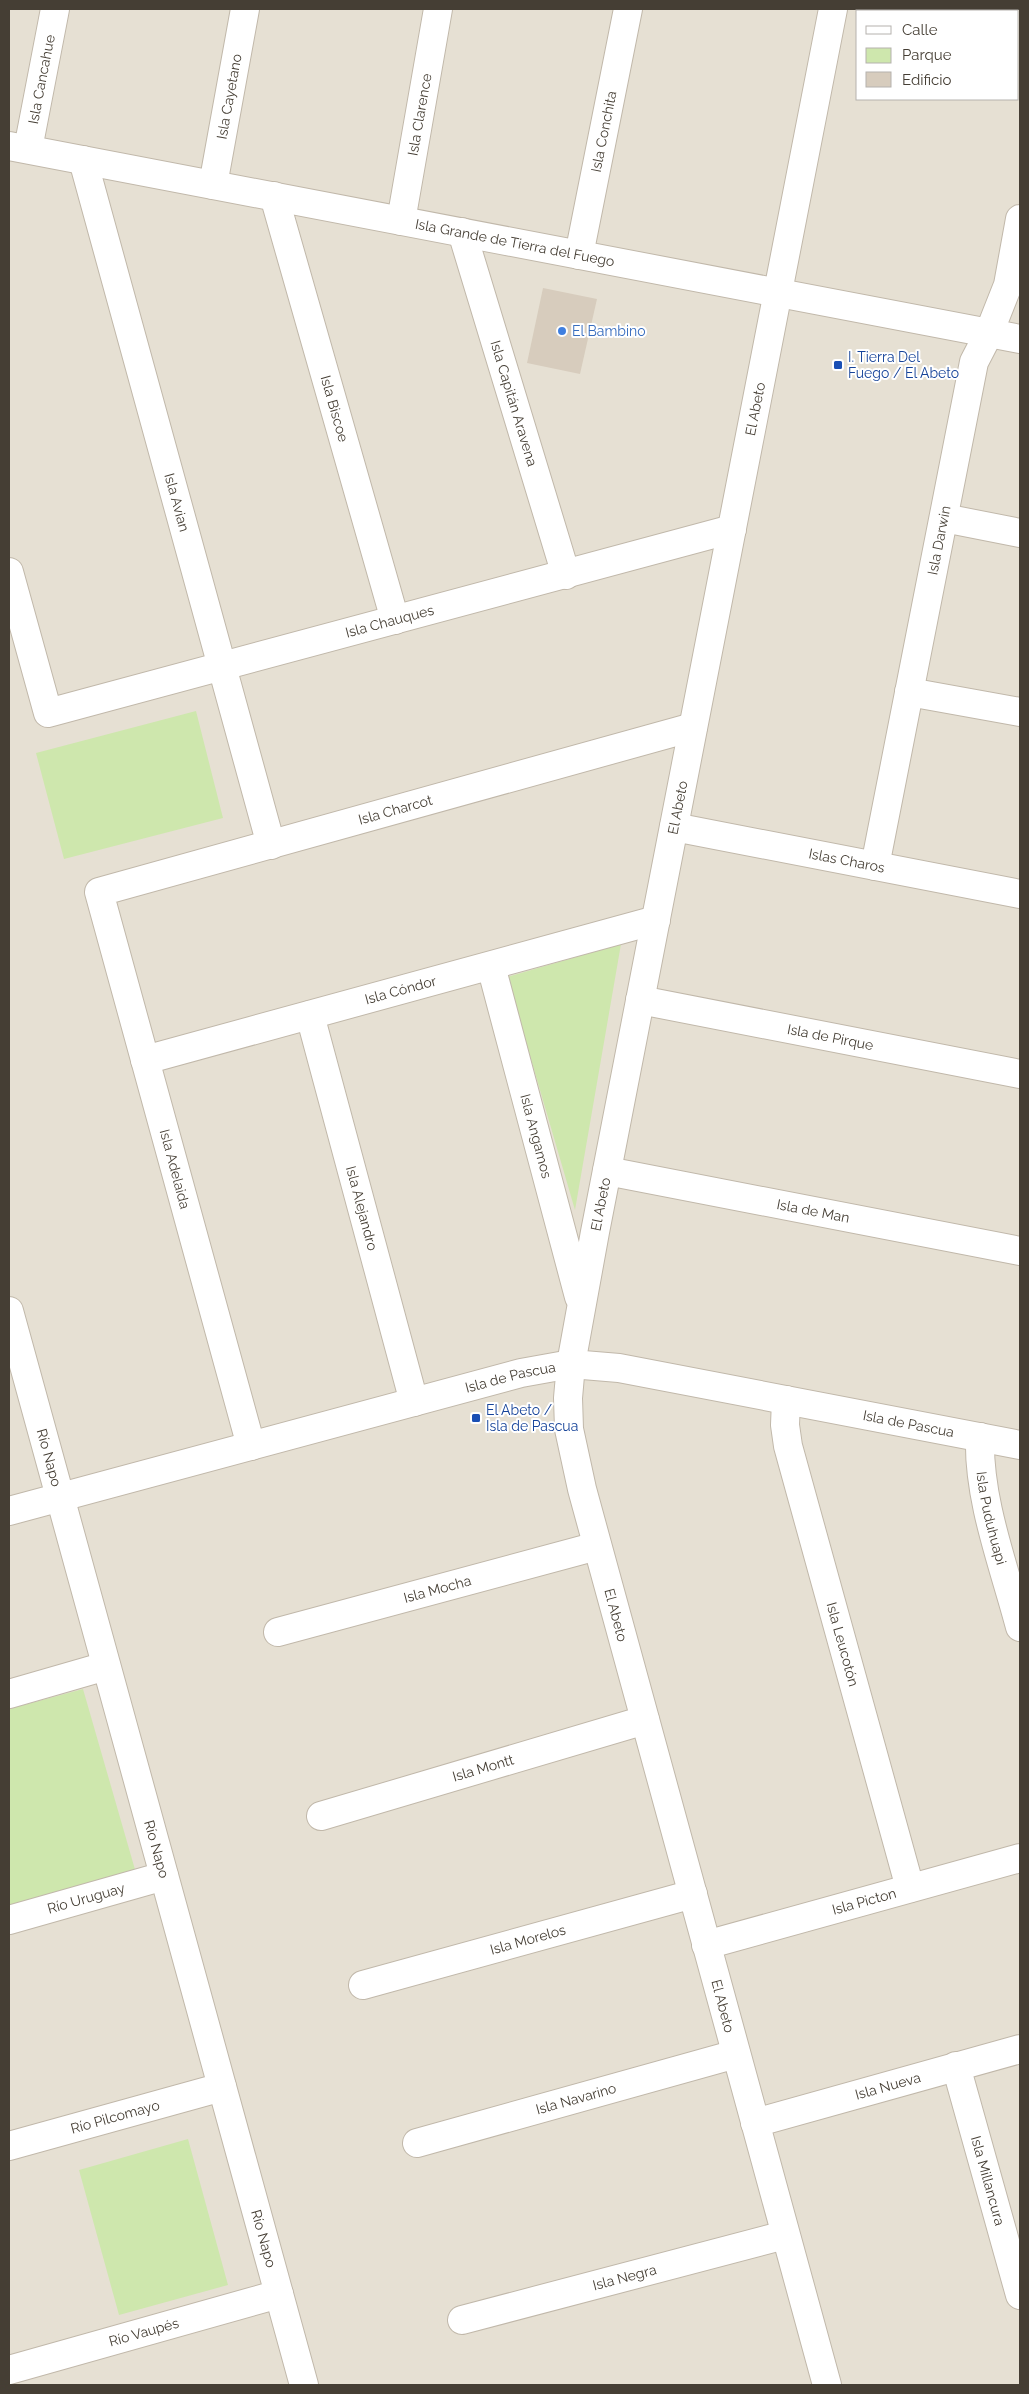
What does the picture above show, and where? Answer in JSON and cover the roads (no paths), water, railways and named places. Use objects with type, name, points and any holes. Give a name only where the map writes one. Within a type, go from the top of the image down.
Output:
[{"type":"street","name":"Isla Cancahue","points":[[18,147],[55,9]]},
{"type":"street","name":"Isla Cayetano","points":[[213,185],[245,9]]},
{"type":"street","name":"Isla Clarence","points":[[401,220],[438,9]]},
{"type":"street","name":"Isla Conchita","points":[[579,255],[628,9]]},
{"type":"street","name":"El Abeto","points":[[827,2385],[597,1546],[569,1430],[571,1364],[606,1171],[833,9]]},
{"type":"street","name":"Isla Grande de Tierra del Fuego","points":[[18,147],[1020,339]]},
{"type":"street","name":"Isla Avian","points":[[82,160],[271,845]]},
{"type":"street","name":"Isla Biscoe","points":[[274,196],[395,620]]},
{"type":"street","name":"Isla Darwin","points":[[875,866],[974,362],[989,333],[1008,285],[1020,219]]},
{"type":"street","name":"Isla Capitán Aravena","points":[[462,232],[566,575]]},
{"type":"street","points":[[944,518],[1020,533]]},
{"type":"street","name":"Isla Chauques","points":[[9,572],[48,713],[732,529]]},
{"type":"street","points":[[909,692],[1020,712]]},
{"type":"street","name":"Isla Charcot","points":[[99,892],[693,727]]},
{"type":"street","name":"Islas Charos","points":[[674,827],[1020,894]]},
{"type":"street","name":"Isla Adelaida","points":[[99,892],[251,1446]]},
{"type":"street","name":"Isla Cóndor","points":[[145,1060],[656,920]]},
{"type":"street","name":"Isla Angamos","points":[[491,966],[582,1306]]},
{"type":"street","name":"Isla de Pirque","points":[[640,1000],[1020,1074]]},
{"type":"street","name":"Isla Alejandro","points":[[310,1015],[414,1402]]},
{"type":"street","name":"Isla de Man","points":[[606,1171],[1020,1251]]},
{"type":"street","name":"Río Napo","points":[[9,1311],[304,2385]]},
{"type":"street","name":"Isla de Pascua","points":[[9,1511],[521,1373],[571,1364],[619,1368],[1020,1445]]},
{"type":"street","name":"Isla Leucotón","points":[[786,1400],[785,1426],[788,1446],[910,1888]]},
{"type":"street","name":"Isla Puduhuapi","points":[[980,1437],[979,1465],[983,1489],[1020,1627]]},
{"type":"street","name":"Isla Mocha","points":[[278,1632],[597,1546]]},
{"type":"street","points":[[9,1694],[106,1666]]},
{"type":"street","name":"Isla Montt","points":[[321,1816],[645,1720]]},
{"type":"street","name":"Isla Picton","points":[[706,1945],[1020,1858]]},
{"type":"street","name":"Río Uruguay","points":[[9,1920],[164,1876]]},
{"type":"street","name":"Isla Morelos","points":[[363,1985],[693,1894]]},
{"type":"street","name":"Isla Nueva","points":[[755,2123],[1020,2048]]},
{"type":"street","name":"Isla Navarino","points":[[417,2143],[736,2054]]},
{"type":"street","name":"Isla Millancura","points":[[956,2066],[1020,2295]]},
{"type":"street","name":"Río Pilcomayo","points":[[9,2146],[222,2087]]},
{"type":"street","name":"Isla Negra","points":[[462,2320],[785,2235]]},
{"type":"street","name":"Río Vaupés","points":[[9,2370],[279,2294]]},
{"type":"place","name":"El Bambino","points":[[562,331]]},
{"type":"place","name":"I. Tierra Del Fuego / El Abeto","points":[[838,365]]},
{"type":"place","name":"El Abeto / Isla de Pascua","points":[[476,1418]]}]
